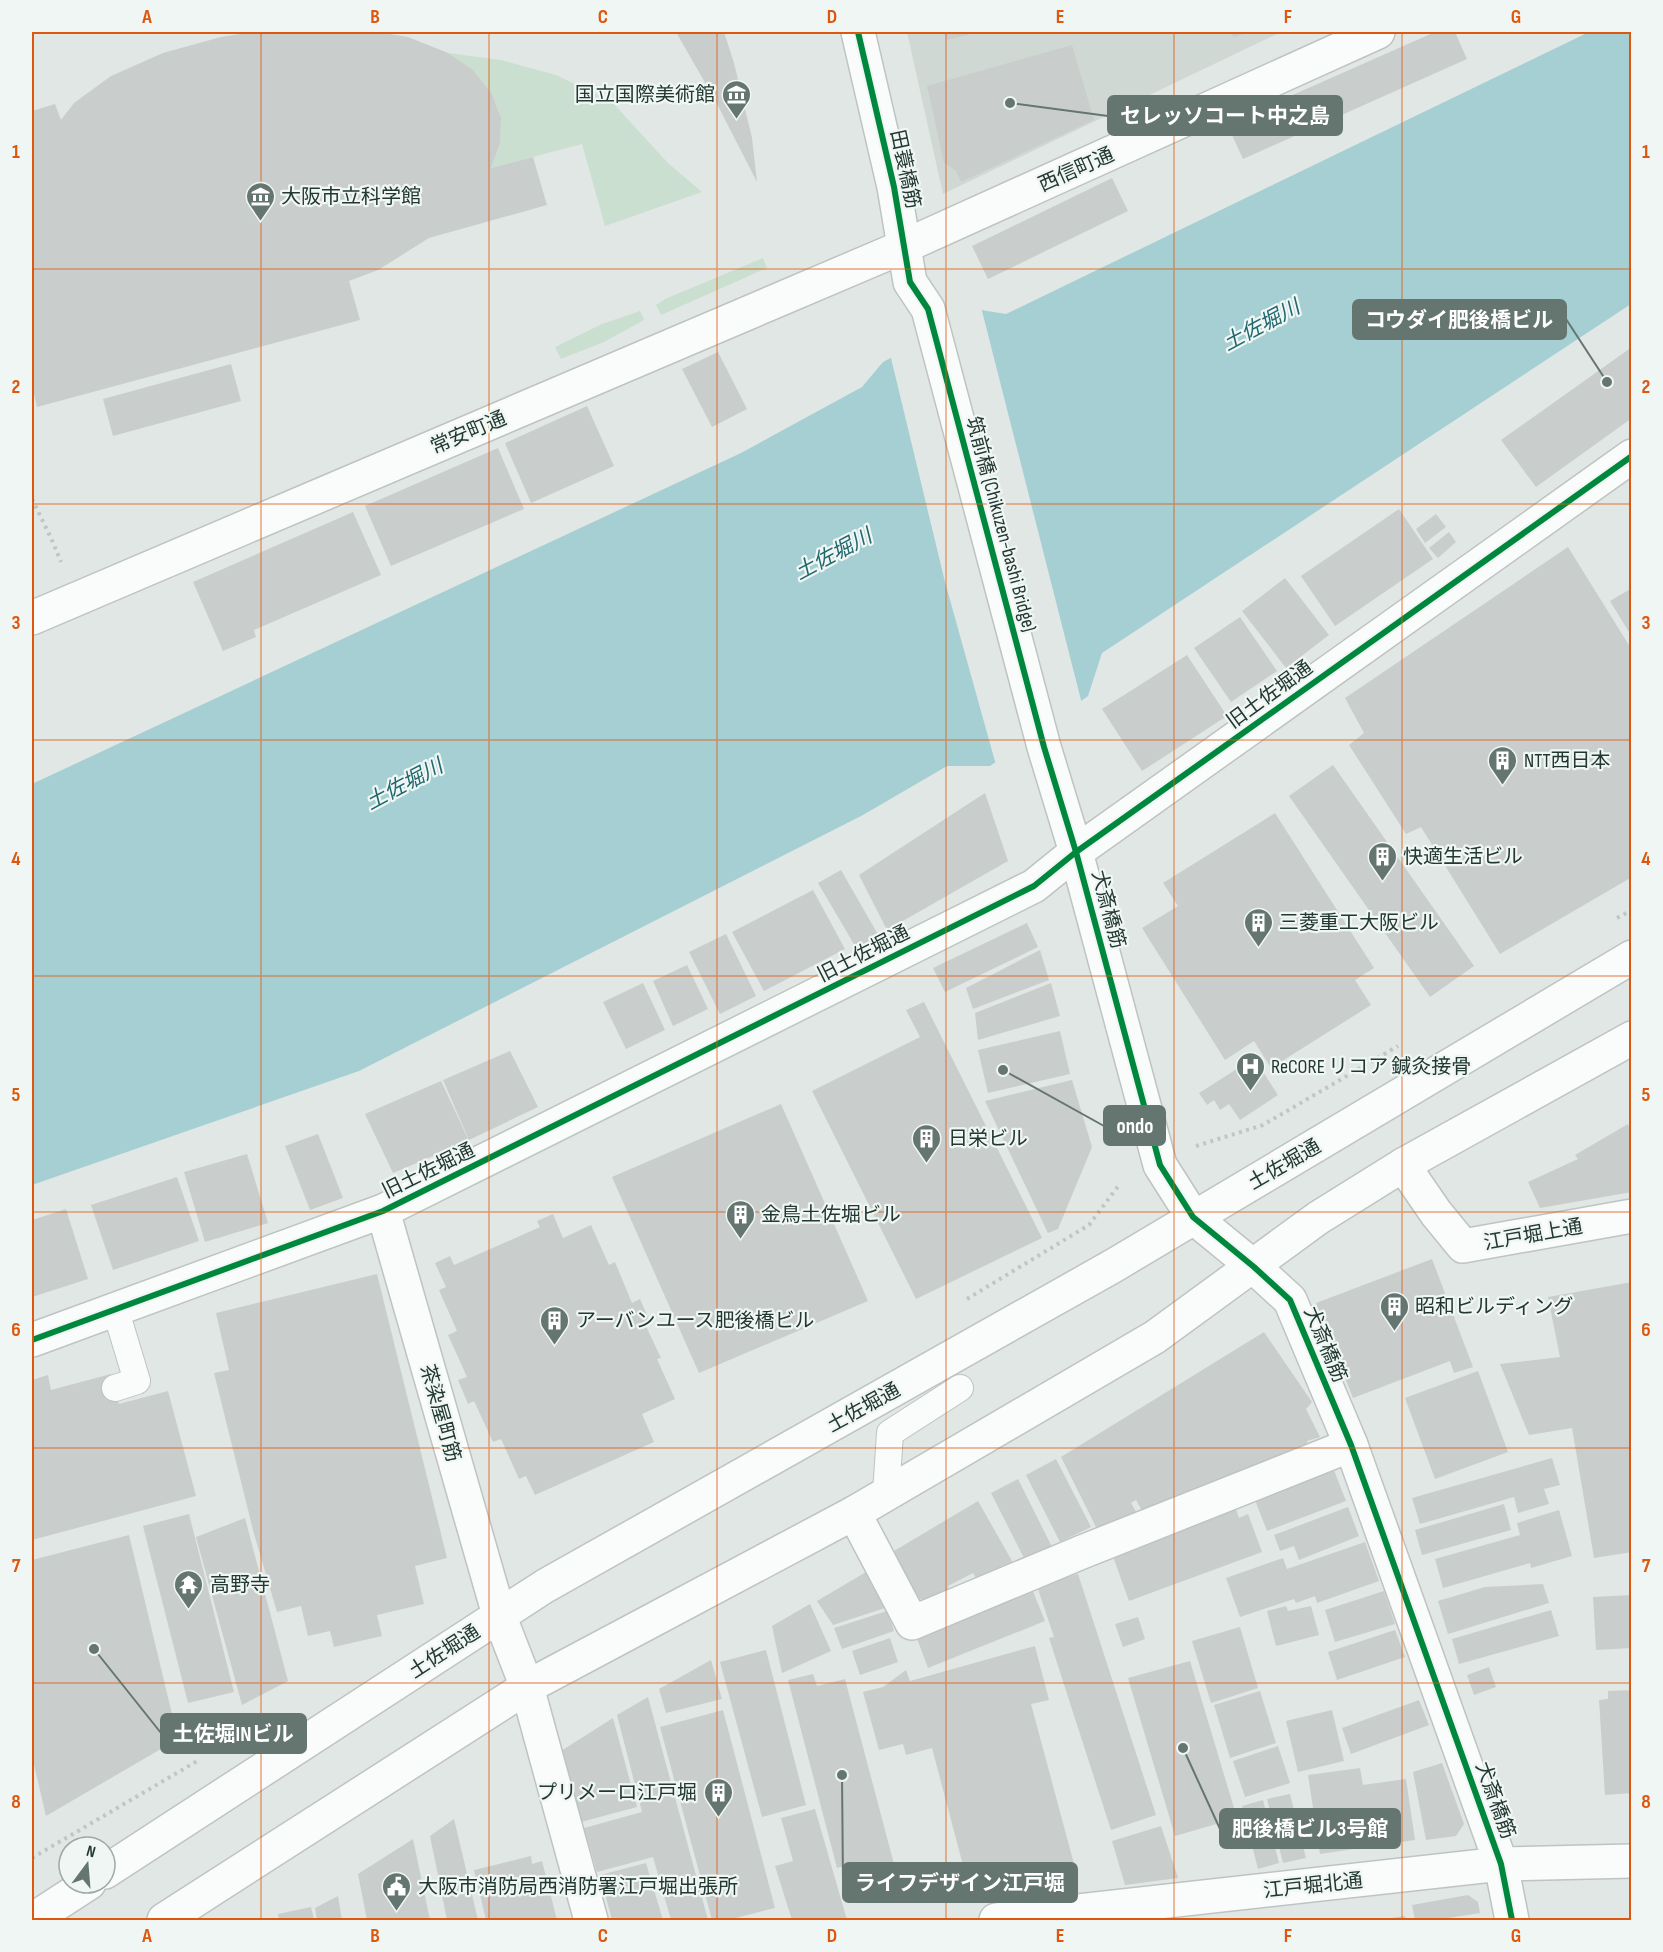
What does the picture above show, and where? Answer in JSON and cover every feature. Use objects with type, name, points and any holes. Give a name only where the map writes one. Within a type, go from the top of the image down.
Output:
[{"type":"street","name":"田蓑橋筋","points":[[858,32],[894,187],[910,282],[928,309]]},
{"type":"street","name":"西信町通","points":[[905,246],[1364,35]]},
{"type":"street","name":"常安町通","points":[[32,618],[905,246]]},
{"type":"street","name":"筑前橋 (Chikuzen-bashi Bridge)","points":[[928,309],[1044,747]]},
{"type":"street","name":"旧土佐堀通","points":[[32,1340],[383,1211],[1034,886],[1076,852],[1632,456]]},
{"type":"street","name":"犬斎橋筋","points":[[1044,747],[1076,852],[1160,1165],[1193,1217],[1254,1266],[1290,1300],[1351,1445],[1501,1864],[1512,1920]]},
{"type":"street","name":"土佐堀通","points":[[117,1864],[545,1586],[1113,1266],[1632,957]]},
{"type":"street","points":[[164,1920],[526,1687],[854,1513],[1155,1337],[1318,1218],[1403,1166],[1632,1038]]},
{"type":"street","name":"江戸堀上通","points":[[1403,1166],[1436,1214],[1463,1246],[1632,1216]]},
{"type":"street","name":"茶染屋町筋","points":[[383,1211],[499,1615],[526,1687]]},
{"type":"street","points":[[854,1513],[912,1623],[1082,1552],[1351,1445]]},
{"type":"street","points":[[526,1687],[591,1920]]},
{"type":"street","name":"江戸堀北通","points":[[996,1920],[1501,1864],[1632,1861]]},
{"type":"street","points":[[32,1920],[71,1895]]},
{"type":"lane","points":[[115,1308],[137,1381],[115,1389]]},
{"type":"lane","points":[[886,1493],[891,1433],[960,1389]]},
{"type":"path","points":[[32,499],[63,567]]},
{"type":"path","points":[[1611,922],[1632,910]]},
{"type":"path","points":[[1190,1148],[1263,1125],[1407,1042]]},
{"type":"shaded area","points":[[907,32],[1281,32],[943,194]]},
{"type":"green space","points":[[448,53],[501,60],[556,75],[612,102],[668,163],[702,192],[605,226],[582,144],[491,168],[498,146],[500,129],[495,102],[477,80]]},
{"type":"green space","points":[[763,258],[767,268],[661,315],[656,305],[665,299]]},
{"type":"green space","points":[[640,311],[644,320],[604,342],[561,359],[555,347],[602,324]]},
{"type":"water","name":"土佐堀川","points":[[1589,32],[1631,32],[1631,304],[1102,653],[1088,696],[990,766],[947,766],[863,815],[359,1071],[32,1185],[32,784],[741,453],[862,387],[883,362],[981,310],[1006,314]]},
{"type":"pier","points":[[981,307],[1082,704],[996,765],[945,582],[890,354]]},
{"type":"building","name":"大阪市立科学館","points":[[253,32],[378,32],[408,37],[448,53],[473,70],[492,94],[501,118],[500,143],[491,168],[533,157],[547,205],[429,238],[378,270],[349,281],[360,320],[37,407],[32,385],[32,111],[55,104],[61,120],[74,103],[111,76],[163,53],[221,37]]},
{"type":"building","name":"国立国際美術館","points":[[676,32],[724,32],[752,138],[757,182],[715,100]]},
{"type":"building","points":[[944,32],[979,32],[947,40]]},
{"type":"building","points":[[1232,32],[1251,32],[1233,37]]},
{"type":"building","points":[[1435,32],[1455,32],[1467,59],[1243,159],[1227,124]]},
{"type":"building","points":[[1072,45],[1094,120],[961,182],[956,171],[944,163],[927,86]]},
{"type":"building","points":[[1112,178],[1128,211],[988,279],[972,246]]},
{"type":"building","points":[[1632,347],[1632,418],[1536,487],[1501,440]]},
{"type":"building","points":[[718,352],[747,409],[712,427],[682,369]]},
{"type":"building","points":[[231,364],[241,401],[113,436],[103,399]]},
{"type":"building","points":[[587,406],[614,466],[531,503],[505,443]]},
{"type":"building","points":[[498,448],[524,509],[391,566],[365,506]]},
{"type":"building","points":[[1399,509],[1433,559],[1335,626],[1301,576]]},
{"type":"building","points":[[353,512],[381,575],[254,630],[256,637],[223,651],[193,582]]},
{"type":"building","points":[[1436,514],[1446,527],[1425,543],[1416,529]]},
{"type":"building","points":[[1449,532],[1456,542],[1438,558],[1429,548]]},
{"type":"building","name":"NTT西日本","points":[[1568,547],[1632,650],[1632,877],[1500,954],[1421,827],[1406,834],[1349,745],[1364,733],[1345,698]]},
{"type":"building","points":[[1285,578],[1329,635],[1286,668],[1242,611]]},
{"type":"building","points":[[1632,588],[1632,637],[1610,601]]},
{"type":"building","points":[[1240,617],[1277,671],[1231,702],[1194,648]]},
{"type":"building","points":[[1187,655],[1227,716],[1142,771],[1102,709]]},
{"type":"building","name":"快適生活ビル","points":[[1333,765],[1474,966],[1430,997],[1289,796]]},
{"type":"building","points":[[985,793],[1008,861],[887,930],[859,875]]},
{"type":"building","name":"三菱重工大阪ビル","points":[[1275,813],[1374,968],[1355,980],[1371,1005],[1271,1068],[1254,1041],[1225,1060],[1142,928],[1178,906],[1163,883]]},
{"type":"building","points":[[841,870],[880,938],[858,951],[818,883]]},
{"type":"building","points":[[813,890],[845,949],[764,991],[732,932]]},
{"type":"building","points":[[1027,923],[1038,947],[945,992],[933,968]]},
{"type":"building","points":[[726,934],[756,996],[720,1014],[689,952]]},
{"type":"building","points":[[1040,950],[1049,980],[973,1009],[966,988]]},
{"type":"building","points":[[687,965],[708,1009],[673,1026],[653,981]]},
{"type":"building","points":[[643,983],[665,1030],[626,1049],[603,1002]]},
{"type":"building","points":[[1051,983],[1060,1016],[978,1040],[975,1013]]},
{"type":"building","name":"日栄ビル","points":[[924,1002],[1042,1238],[916,1299],[812,1091],[920,1037],[906,1010]]},
{"type":"building","points":[[1060,1031],[1070,1074],[988,1093],[978,1050]]},
{"type":"building","points":[[510,1051],[538,1107],[469,1140],[443,1080]]},
{"type":"building","points":[[1254,1058],[1278,1095],[1240,1120],[1229,1104],[1220,1110],[1214,1100],[1207,1105],[1199,1093]]},
{"type":"building","points":[[1072,1080],[1092,1147],[1058,1229],[1048,1233],[985,1101]]},
{"type":"building","points":[[441,1081],[469,1141],[393,1173],[365,1114]]},
{"type":"building","name":"金鳥土佐堀ビル","points":[[781,1104],[868,1301],[699,1373],[612,1177]]},
{"type":"building","points":[[1628,1124],[1632,1137],[1632,1192],[1540,1208],[1528,1182],[1578,1159],[1575,1155]]},
{"type":"building","points":[[318,1134],[343,1198],[310,1210],[285,1146]]},
{"type":"building","points":[[247,1154],[268,1223],[205,1242],[184,1172]]},
{"type":"building","points":[[177,1177],[199,1241],[113,1270],[91,1205]]},
{"type":"building","points":[[66,1209],[88,1279],[32,1297],[32,1220]]},
{"type":"building","name":"アーバンユース肥後橋ビル","points":[[553,1214],[563,1238],[591,1225],[609,1265],[615,1262],[632,1303],[640,1299],[650,1322],[645,1324],[661,1358],[657,1359],[675,1399],[642,1414],[654,1442],[535,1495],[526,1476],[519,1479],[501,1439],[493,1442],[474,1401],[468,1404],[458,1380],[467,1377],[448,1335],[457,1331],[439,1290],[446,1287],[435,1263],[450,1256],[454,1265],[540,1227],[537,1221]]},
{"type":"building","name":"昭和ビルディング","points":[[1432,1259],[1473,1367],[1454,1373],[1450,1361],[1353,1398],[1316,1303]]},
{"type":"building","points":[[377,1274],[447,1558],[415,1566],[424,1604],[377,1615],[382,1636],[334,1647],[330,1631],[308,1636],[301,1606],[277,1612],[254,1534],[214,1373],[229,1370],[216,1313]]},
{"type":"building","points":[[1632,1282],[1632,1552],[1594,1558],[1572,1428],[1529,1435],[1500,1364],[1560,1357],[1548,1297]]},
{"type":"building","points":[[1264,1332],[1312,1402],[1306,1409],[1320,1437],[1307,1441],[1309,1449],[1145,1516],[1136,1500],[1131,1503],[1138,1515],[1100,1535],[1061,1457]]},
{"type":"building","points":[[1478,1371],[1508,1452],[1435,1479],[1405,1398]]},
{"type":"building","points":[[111,1374],[119,1404],[168,1391],[196,1496],[32,1540],[32,1380],[48,1375],[51,1390]]},
{"type":"building","points":[[1552,1458],[1560,1485],[1544,1489],[1549,1504],[1518,1513],[1514,1497],[1420,1524],[1412,1498]]},
{"type":"building","points":[[1056,1459],[1091,1527],[1060,1542],[1026,1475]]},
{"type":"building","points":[[1332,1465],[1346,1501],[1267,1531],[1253,1495]]},
{"type":"building","points":[[1018,1479],[1053,1549],[1026,1562],[991,1493]]},
{"type":"building","points":[[978,1501],[1016,1568],[978,1581],[973,1573],[948,1586],[949,1590],[930,1602],[913,1597],[889,1554]]},
{"type":"building","points":[[1504,1504],[1511,1530],[1422,1555],[1415,1530]]},
{"type":"building","points":[[1235,1506],[1239,1518],[1248,1514],[1262,1552],[1129,1601],[1111,1551]]},
{"type":"building","points":[[1348,1507],[1359,1536],[1299,1560],[1294,1546],[1280,1551],[1274,1535]]},
{"type":"building","points":[[1559,1510],[1572,1556],[1531,1568],[1530,1563],[1443,1588],[1435,1559],[1520,1535],[1517,1523]]},
{"type":"building","name":"高野寺","points":[[189,1514],[234,1692],[188,1703],[143,1526]]},
{"type":"building","points":[[245,1518],[288,1681],[242,1705],[196,1537]]},
{"type":"building","points":[[129,1535],[178,1739],[46,1816],[32,1756],[32,1560]]},
{"type":"building","points":[[1365,1542],[1379,1581],[1317,1603],[1315,1596],[1296,1603],[1294,1599],[1240,1617],[1226,1578],[1283,1558],[1287,1569]]},
{"type":"building","points":[[866,1572],[888,1607],[833,1625],[817,1601]]},
{"type":"building","points":[[1078,1574],[1156,1815],[1111,1830],[1049,1638],[1054,1637],[1037,1586]]},
{"type":"building","points":[[1543,1584],[1549,1603],[1448,1634],[1438,1601],[1485,1587]]},
{"type":"building","points":[[1032,1589],[1045,1621],[928,1668],[916,1636]]},
{"type":"building","points":[[1384,1591],[1395,1624],[1335,1642],[1325,1610]]},
{"type":"building","points":[[1632,1595],[1632,1648],[1596,1650],[1593,1597]]},
{"type":"building","points":[[810,1604],[831,1651],[782,1673],[772,1626]]},
{"type":"building","points":[[1286,1606],[1288,1611],[1311,1606],[1319,1635],[1276,1646],[1267,1611]]},
{"type":"building","points":[[1551,1610],[1559,1636],[1459,1664],[1452,1639]]},
{"type":"building","points":[[887,1611],[894,1631],[842,1649],[834,1628]]},
{"type":"building","points":[[1138,1617],[1145,1639],[1123,1647],[1115,1624]]},
{"type":"building","points":[[1240,1627],[1258,1688],[1211,1703],[1192,1641]]},
{"type":"building","points":[[1395,1630],[1405,1657],[1337,1680],[1328,1652]]},
{"type":"building","points":[[890,1638],[898,1662],[860,1675],[852,1651]]},
{"type":"building","points":[[1035,1646],[1049,1700],[1031,1704],[1077,1875],[973,1903],[932,1748],[906,1755],[903,1744],[879,1750],[863,1692],[883,1687],[906,1670],[910,1681]]},
{"type":"building","points":[[766,1650],[806,1805],[762,1817],[720,1662]]},
{"type":"building","points":[[711,1660],[722,1699],[666,1713],[659,1689]]},
{"type":"building","points":[[1190,1661],[1237,1818],[1175,1836],[1128,1678]]},
{"type":"building","points":[[1489,1667],[1496,1687],[1474,1695],[1467,1675]]},
{"type":"building","points":[[813,1674],[817,1686],[845,1679],[899,1883],[860,1893],[852,1864],[837,1868],[788,1680]]},
{"type":"building","points":[[1632,1690],[1632,1793],[1605,1795],[1599,1700],[1608,1699],[1608,1691]]},
{"type":"building","points":[[1260,1691],[1276,1743],[1230,1758],[1214,1705]]},
{"type":"building","points":[[648,1697],[708,1920],[671,1920],[653,1857],[597,1872],[584,1828],[642,1812],[617,1715]]},
{"type":"building","points":[[1419,1700],[1429,1725],[1351,1754],[1342,1728]]},
{"type":"building","name":"プリメーロ江戸堀","points":[[723,1710],[775,1908],[728,1920],[712,1920],[660,1727]]},
{"type":"building","points":[[1332,1710],[1344,1761],[1298,1772],[1286,1721]]},
{"type":"building","points":[[613,1718],[637,1807],[581,1822],[561,1751]]},
{"type":"building","points":[[1278,1746],[1290,1783],[1245,1797],[1233,1761]]},
{"type":"building","points":[[1442,1763],[1464,1824],[1456,1836],[1426,1840],[1413,1772]]},
{"type":"building","points":[[1360,1768],[1363,1785],[1406,1779],[1415,1840],[1320,1854],[1308,1775]]},
{"type":"building","points":[[1290,1794],[1306,1858],[1283,1863],[1267,1799]]},
{"type":"building","points":[[1263,1800],[1279,1863],[1258,1869],[1242,1806]]},
{"type":"building","points":[[815,1809],[847,1920],[792,1920],[775,1866],[793,1861],[781,1818]]},
{"type":"building","points":[[454,1819],[478,1920],[447,1920],[430,1836]]},
{"type":"building","points":[[1161,1826],[1178,1878],[1125,1885],[1112,1841]]},
{"type":"building","points":[[413,1839],[430,1920],[367,1920],[358,1874]]},
{"type":"building","points":[[531,1856],[532,1864],[542,1861],[557,1920],[486,1920],[474,1870]]},
{"type":"building","points":[[646,1863],[663,1920],[612,1920],[600,1875]]},
{"type":"building","points":[[1468,1895],[1478,1902],[1480,1913],[1436,1920],[1415,1920],[1412,1905]]},
{"type":"building","points":[[338,1896],[342,1920],[317,1920],[315,1908]]},
{"type":"building","points":[[311,1907],[314,1920],[279,1920],[278,1914]]},
{"type":"building","points":[[1405,1916],[1406,1920],[1385,1920],[1385,1919]]},
{"type":"cycle path","points":[[858,32],[894,187],[910,282],[928,309],[1044,747],[1076,852],[1160,1165],[1193,1217],[1290,1300],[1351,1445],[1501,1864],[1512,1920]]},
{"type":"cycle path","points":[[32,1340],[383,1211],[1034,886],[1076,852],[1632,456]]},
{"type":"place","name":"セレッソコート中之島","points":[[1010,103]]},
{"type":"place","name":"国立国際美術館","points":[[736,120]]},
{"type":"place","name":"大阪市立科学館","points":[[260,222]]},
{"type":"place","name":"コウダイ肥後橋ビル","points":[[1607,382]]},
{"type":"place","name":"NTT西日本","points":[[1503,786]]},
{"type":"place","name":"快適生活ビル","points":[[1382,882]]},
{"type":"place","name":"三菱重工大阪ビル","points":[[1258,948]]},
{"type":"place","name":"ondo","points":[[1003,1070]]},
{"type":"place","name":"ReCORE リコア 鍼灸接骨","points":[[1250,1092]]},
{"type":"place","name":"日栄ビル","points":[[927,1164]]},
{"type":"place","name":"金鳥土佐堀ビル","points":[[740,1240]]},
{"type":"place","name":"昭和ビルディング","points":[[1394,1332]]},
{"type":"place","name":"アーバンユース肥後橋ビル","points":[[555,1346]]},
{"type":"place","name":"高野寺","points":[[189,1610]]},
{"type":"place","name":"土佐堀INビル","points":[[94,1649]]},
{"type":"place","name":"肥後橋ビル3号館","points":[[1183,1748]]},
{"type":"place","name":"ライフデザイン江戸堀","points":[[842,1775]]},
{"type":"place","name":"プリメーロ江戸堀","points":[[718,1818]]},
{"type":"place","name":"大阪市消防局西消防署江戸堀出張所","points":[[397,1912]]}]
